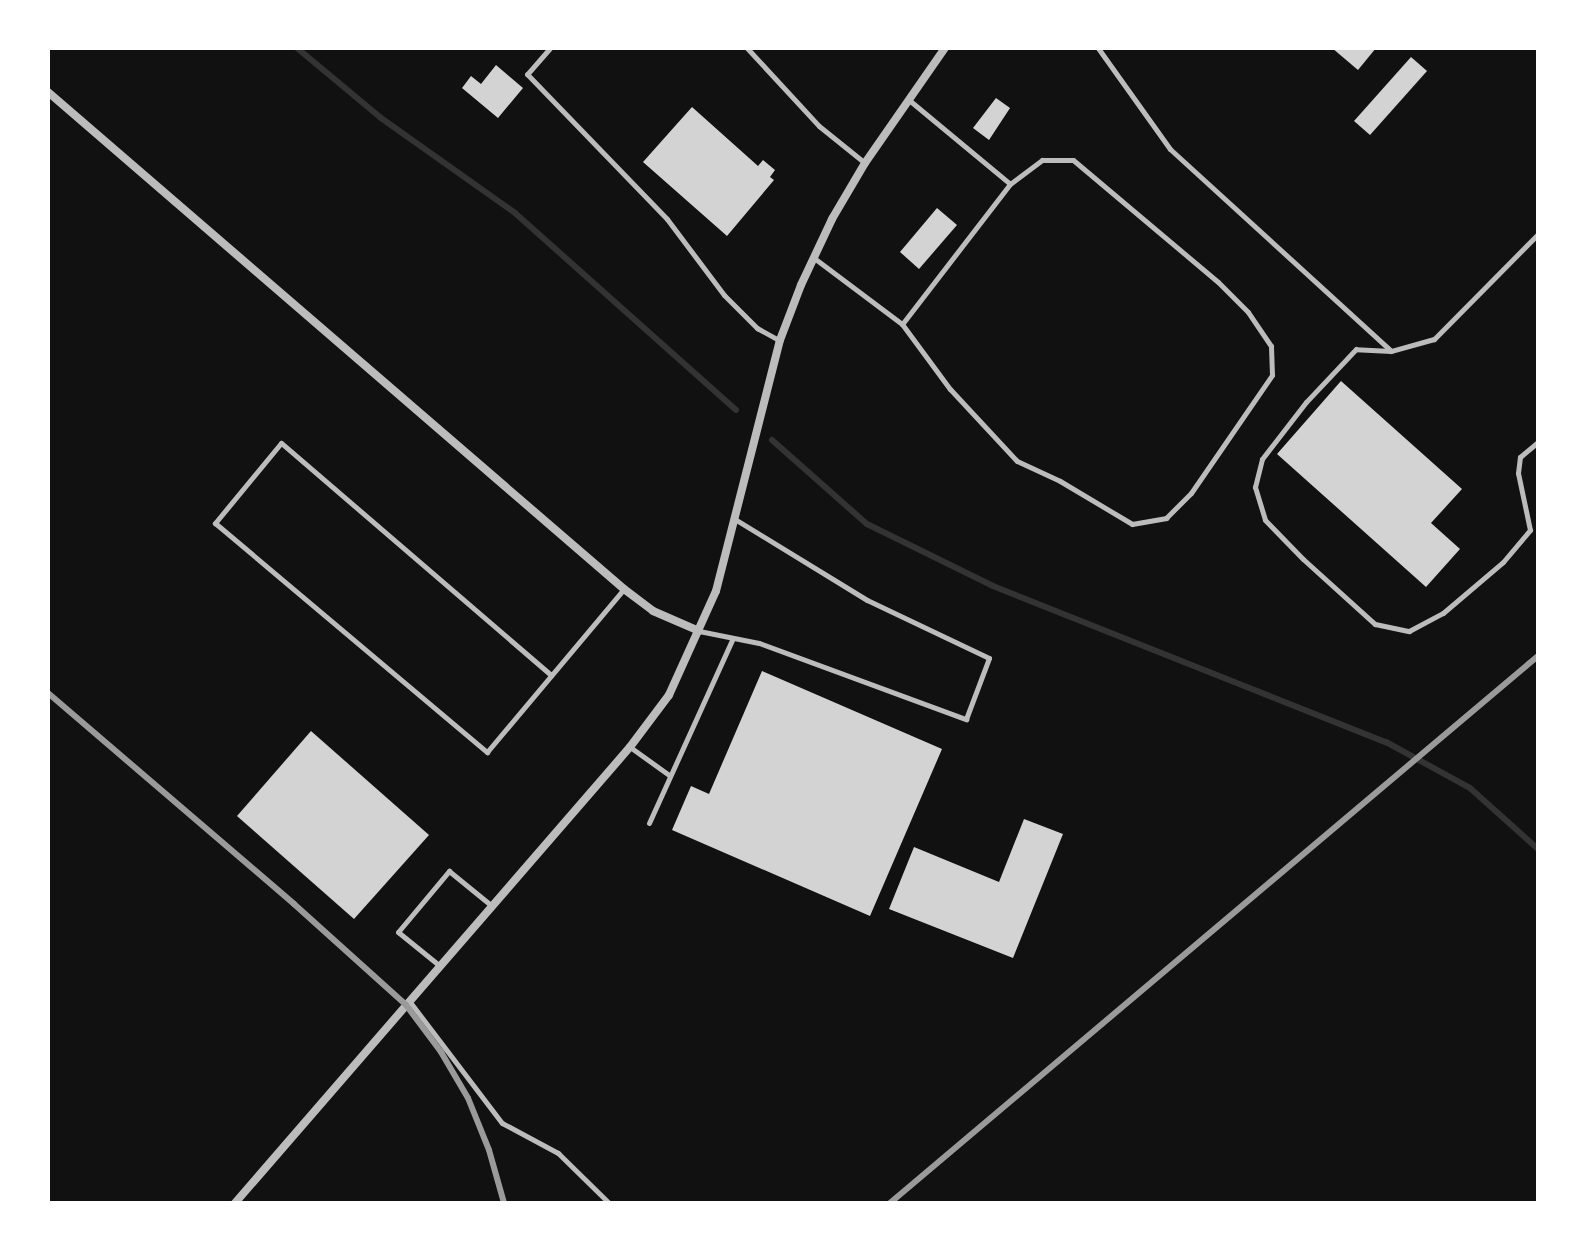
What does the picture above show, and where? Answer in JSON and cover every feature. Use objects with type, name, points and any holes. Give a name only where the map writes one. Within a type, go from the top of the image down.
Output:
[{"type":"street","points":[[238,1202],[630,747],[669,695],[716,591],[780,340],[814,258],[832,219],[865,163],[942,49]]},
{"type":"street","points":[[48,92],[624,589],[653,611],[699,631]]},
{"type":"lane","points":[[550,48],[527,74],[667,219],[724,295],[757,328],[780,340]]},
{"type":"lane","points":[[747,48],[819,126],[865,163]]},
{"type":"lane","points":[[1098,48],[1170,149],[1391,351]]},
{"type":"lane","points":[[907,98],[1010,184]]},
{"type":"lane","points":[[814,258],[902,324],[950,389],[1017,461],[1060,481],[1132,524],[1166,518],[1191,493],[1272,375],[1271,346],[1248,312],[1218,282],[1073,160],[1042,160],[1010,184],[902,324]]},
{"type":"lane","points":[[1538,234],[1434,339],[1391,351],[1356,349],[1306,402],[1262,459],[1255,487],[1265,520],[1375,624],[1409,631],[1443,613],[1503,562],[1530,530],[1518,473],[1520,457],[1538,442]]},
{"type":"lane","points":[[551,675],[281,443],[215,523],[487,752],[624,589]]},
{"type":"lane","points":[[699,631],[759,643],[966,719],[989,658],[867,600],[735,519]]},
{"type":"lane","points":[[649,823],[733,638]]},
{"type":"lane","points":[[630,747],[669,775]]},
{"type":"lane","points":[[441,967],[398,932],[449,871],[492,906]]},
{"type":"lane","points":[[409,1001],[502,1123],[558,1153],[609,1203]]},
{"type":"building","points":[[1332,48],[1376,48],[1358,70]]},
{"type":"building","points":[[1411,57],[1427,71],[1370,135],[1354,121]]},
{"type":"building","points":[[496,65],[523,88],[498,118],[462,88],[471,76],[481,84]]},
{"type":"building","points":[[996,98],[1010,108],[989,140],[973,128]]},
{"type":"building","points":[[692,107],[758,166],[763,160],[775,170],[770,177],[774,180],[727,236],[643,162]]},
{"type":"building","points":[[937,208],[957,225],[919,269],[900,252]]},
{"type":"building","points":[[1341,381],[1462,489],[1431,523],[1460,549],[1426,587],[1277,454]]},
{"type":"building","points":[[762,671],[942,749],[870,916],[672,830],[691,786],[709,794]]},
{"type":"building","points":[[311,731],[429,835],[354,919],[237,816]]},
{"type":"building","points":[[1024,819],[1063,834],[1013,958],[889,909],[914,847],[999,882]]},
{"type":"waterway","points":[[297,48],[381,118],[515,213],[736,410]]},
{"type":"waterway","points":[[772,440],[867,524],[993,586],[1386,742],[1470,788],[1538,849]]},
{"type":"railway","points":[[890,1203],[1538,656]]},
{"type":"railway","points":[[48,693],[294,904],[406,1005],[441,1052],[468,1098],[489,1150],[504,1203]]}]
